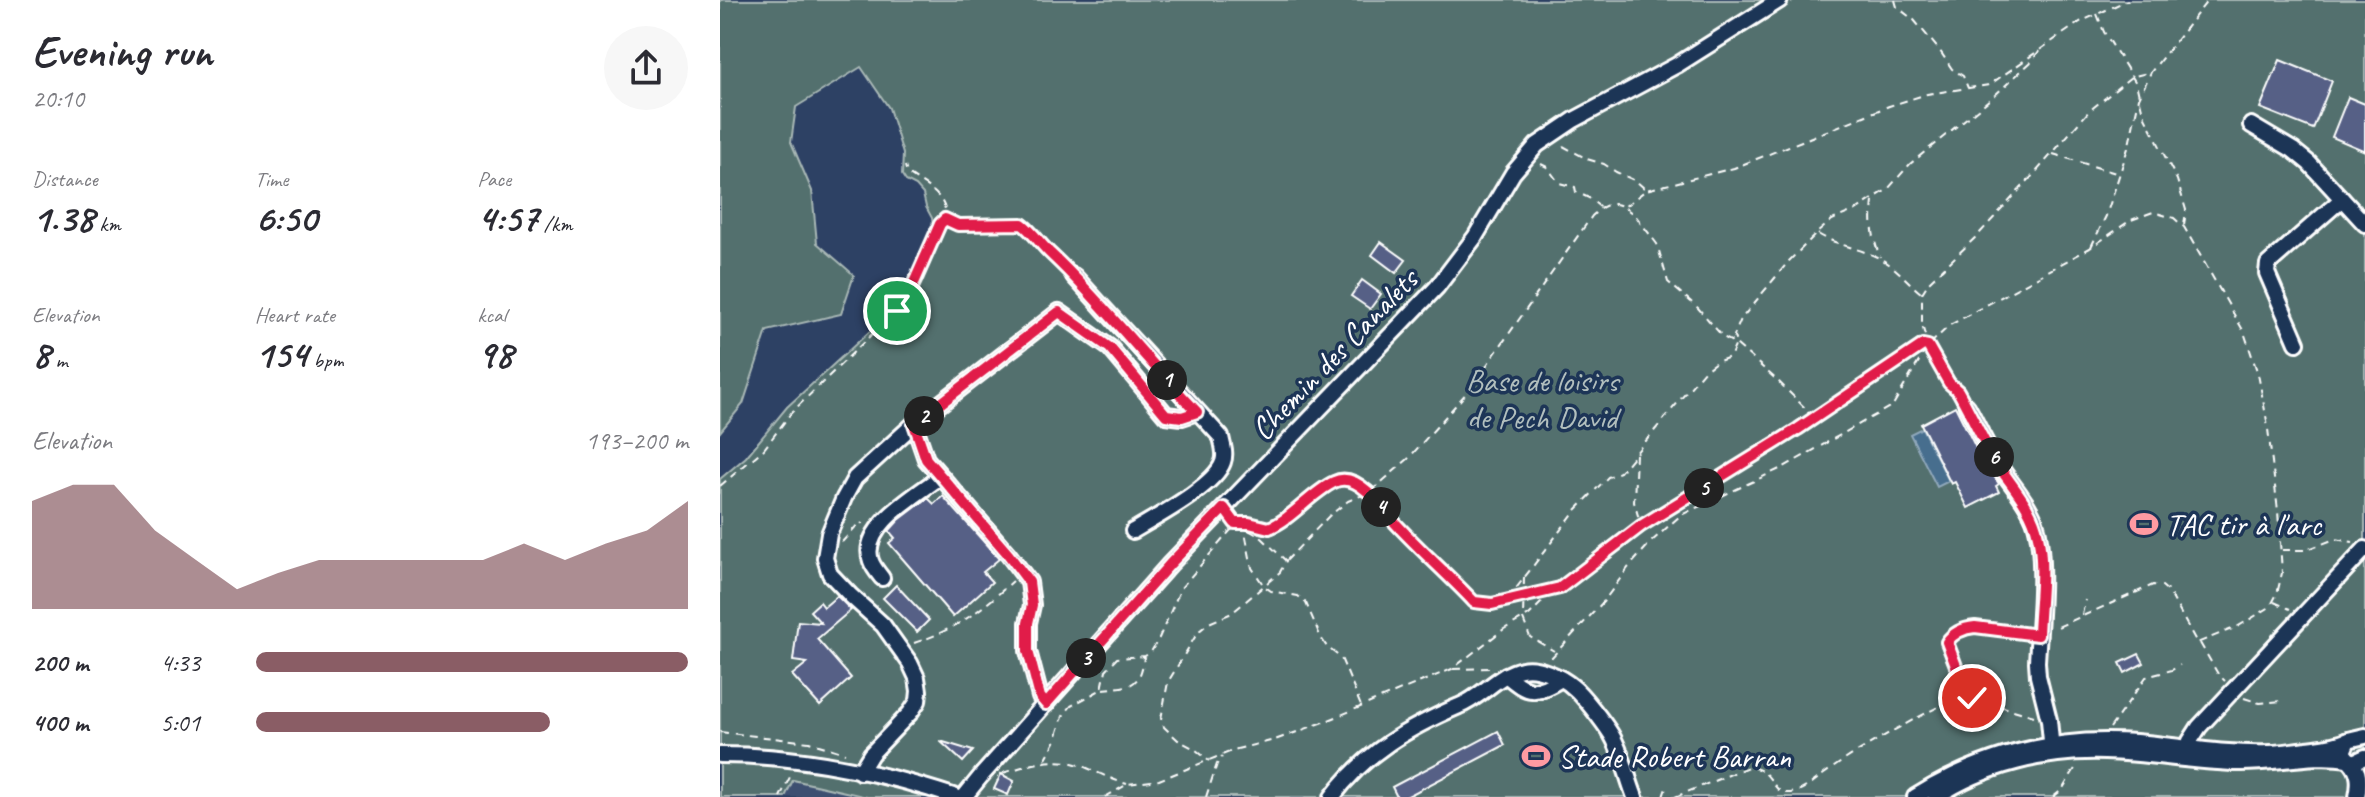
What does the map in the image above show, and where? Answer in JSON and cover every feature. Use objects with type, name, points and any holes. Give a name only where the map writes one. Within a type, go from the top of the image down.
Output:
[{"type":"street","name":"Chemin des Canalets","points":[[964,797],[1170,564],[1437,287],[1475,237],[1526,156],[1551,135],[1677,65],[1780,0]]},
{"type":"street","points":[[2251,125],[2309,163],[2365,224]]},
{"type":"street","points":[[2297,343],[2267,273],[2268,264],[2342,199]]},
{"type":"street","points":[[1074,276],[1221,437],[1225,453],[1223,465],[1204,486],[1133,531]]},
{"type":"street","points":[[863,766],[910,713],[918,701],[919,691],[910,663],[883,625],[830,574],[825,558],[829,534],[855,478],[914,424],[1059,312],[1110,348],[1166,415],[1182,417],[1197,412]]},
{"type":"street","points":[[1967,406],[1997,463],[2018,490],[2033,518],[2041,557],[2038,676],[2049,720],[2052,749]]},
{"type":"street","points":[[914,424],[926,459],[1029,582],[1032,605],[1028,623],[1028,651],[1040,697],[1046,704]]},
{"type":"street","points":[[882,578],[870,561],[871,540],[884,520],[940,477]]},
{"type":"street","points":[[2186,754],[2199,727],[2361,546]]},
{"type":"street","points":[[1332,797],[1370,754],[1418,724],[1469,702],[1506,675],[1532,668],[1573,687],[1611,735],[1635,797]]},
{"type":"street","points":[[1506,675],[1522,689],[1533,691],[1561,679]]},
{"type":"street","points":[[1936,797],[1977,775],[2052,749],[2186,754],[2271,753],[2338,745],[2359,739]]},
{"type":"street","points":[[2357,797],[2359,776],[2343,752],[2345,743],[2359,739]]},
{"type":"street","points":[[1915,797],[1965,769],[1992,759],[2105,741],[2247,763],[2316,758],[2359,762],[2365,757]]},
{"type":"street","points":[[720,755],[863,766],[928,797]]},
{"type":"street","points":[[885,778],[917,784],[956,797]]},
{"type":"path","points":[[1895,0],[1897,7],[1914,20],[1952,69],[1963,76],[1968,88]]},
{"type":"path","points":[[1624,207],[1646,190],[1734,168],[1916,96],[1989,85],[2080,22],[2128,0]]},
{"type":"path","points":[[2090,248],[2106,216],[2129,145],[2139,98],[2151,72],[2208,0]]},
{"type":"path","points":[[2097,14],[2104,32],[2136,83],[2143,113],[2177,180],[2186,210],[2184,227]]},
{"type":"path","points":[[1508,599],[1575,511],[1608,477],[1620,472],[1704,371],[1730,357],[1741,319],[1789,261],[1832,220],[1888,189],[1910,164],[2004,87],[2031,62],[2039,50]]},
{"type":"path","points":[[1967,406],[1949,383],[1928,346],[1922,325],[1922,293],[2089,111],[2131,77],[2151,72]]},
{"type":"path","points":[[1551,135],[1565,147],[1604,164],[1646,190]]},
{"type":"path","points":[[2052,154],[2119,174]]},
{"type":"path","points":[[1526,156],[1547,167],[1559,183],[1575,187],[1576,192],[1601,207]]},
{"type":"path","points":[[720,486],[764,449],[791,413],[906,301],[945,219],[945,205],[940,197],[907,173],[905,166]]},
{"type":"path","points":[[1873,199],[1871,223],[1880,258]]},
{"type":"path","points":[[1210,762],[1178,740],[1164,727],[1161,719],[1168,682],[1198,632],[1209,623],[1232,613],[1280,572],[1286,561],[1329,516],[1348,501],[1370,492],[1408,459],[1470,389],[1601,207],[1611,203],[1635,215],[1657,244],[1668,282],[1698,308],[1723,337],[1736,344],[1779,382],[1813,419]]},
{"type":"path","points":[[1544,672],[1556,652],[1604,601],[1628,568],[1681,515],[1784,467],[1893,405],[1928,346],[1950,325],[2090,248],[2131,220],[2153,212],[2174,218],[2184,227],[2244,332],[2258,374],[2267,421],[2281,550],[2282,573],[2270,607],[2237,627],[2199,642]]},
{"type":"path","points":[[945,219],[958,225],[1022,224],[1074,276]]},
{"type":"path","points":[[1817,233],[1880,258],[1922,293]]},
{"type":"path","points":[[1105,797],[1128,784],[1159,780],[1253,744],[1275,740],[1324,722],[1452,669],[1504,629],[1523,619],[1641,526],[1813,419],[1923,345],[1928,346]]},
{"type":"path","points":[[1636,452],[1634,502],[1641,526]]},
{"type":"path","points":[[1102,689],[1106,670],[1117,658],[1145,656],[1151,652],[1181,588],[1230,531],[1239,524],[1249,523],[1263,528],[1273,526],[1334,482],[1344,479],[1370,492],[1387,514],[1474,602],[1487,605],[1560,588]]},
{"type":"path","points":[[1224,508],[1235,523],[1262,538],[1286,561]]},
{"type":"path","points":[[838,549],[860,522],[863,524],[862,530]]},
{"type":"path","points":[[1249,523],[1246,537],[1252,568],[1271,591],[1298,596],[1306,603],[1321,638],[1341,658],[1361,707]]},
{"type":"path","points":[[2281,550],[2306,550],[2335,539],[2348,540],[2361,546]]},
{"type":"path","points":[[898,649],[958,626],[1022,573]]},
{"type":"path","points":[[1524,576],[1523,619],[1530,637],[1556,652]]},
{"type":"path","points":[[1958,697],[1962,682],[1947,642],[1952,635],[1967,627],[2038,635],[2153,585],[2162,586],[2169,592],[2197,643],[2218,674],[2234,689],[2247,700],[2260,703],[2283,701]]},
{"type":"path","points":[[2082,616],[2085,600]]},
{"type":"path","points":[[2273,602],[2303,614]]},
{"type":"path","points":[[1045,760],[1055,742],[1063,716],[1071,706],[1102,689],[1133,684],[1140,678],[1145,656]]},
{"type":"path","points":[[2105,741],[2109,729],[2146,677],[2180,665]]},
{"type":"path","points":[[1452,669],[1492,666],[1506,675]]},
{"type":"path","points":[[1675,797],[1748,767],[1764,771],[1785,793],[1801,790],[1907,723],[1958,697],[1972,698],[2049,720]]},
{"type":"path","points":[[720,732],[809,742],[863,766]]},
{"type":"path","points":[[1206,797],[1217,764],[1223,756]]},
{"type":"path","points":[[780,797],[791,779],[794,760]]},
{"type":"path","points":[[999,774],[1045,760],[1069,761],[1128,784]]},
{"type":"path","points":[[2053,797],[2062,790],[2077,765]]},
{"type":"path","points":[[1663,797],[1666,788]]},
{"type":"shaded area","points":[[1922,428],[1949,481],[1937,487],[1910,434]]},
{"type":"shaded area","points":[[793,780],[867,797],[785,797]]},
{"type":"green space","name":"Base de loisirs de Pech David","points":[[720,0],[2365,0],[2365,797],[867,797],[793,780],[785,797],[720,797],[720,479],[746,457],[787,407],[903,301],[930,246],[934,231],[923,194],[902,175],[903,154],[889,108],[861,67],[796,107],[791,142],[812,191],[817,243],[854,275],[841,314],[767,331],[743,404],[720,432]]},
{"type":"building","points":[[2280,60],[2332,81],[2313,129],[2260,108]]},
{"type":"building","points":[[2348,97],[2365,104],[2365,151],[2332,137]]},
{"type":"building","points":[[1381,242],[1406,260],[1396,273],[1372,255]]},
{"type":"building","points":[[1362,280],[1381,294],[1370,309],[1351,296]]},
{"type":"building","points":[[1955,406],[1999,484],[1996,486],[1999,492],[1968,508],[1955,482],[1951,484],[1921,424]]},
{"type":"building","points":[[943,496],[999,559],[983,572],[992,582],[953,617],[889,543],[895,538],[889,531],[899,520],[928,498],[934,504]]},
{"type":"building","points":[[896,585],[929,620],[917,632],[883,598]]},
{"type":"building","points":[[837,596],[851,610],[817,639],[851,678],[820,706],[792,675],[807,663],[793,661],[798,621],[821,623],[810,611],[820,602],[824,607]]},
{"type":"building","points":[[2139,654],[2144,663],[2125,673],[2120,663]]},
{"type":"building","points":[[1498,731],[1505,745],[1406,797],[1397,797],[1392,787]]},
{"type":"building","points":[[940,741],[973,751],[963,762]]},
{"type":"building","points":[[1001,774],[1014,781],[1008,795],[994,789]]},
{"type":"place","name":"TAC tir à l'arc","points":[[2144,524]]},
{"type":"place","name":"Stade Robert Barran","points":[[1536,756]]},
{"type":"route","points":[[897,311],[906,301],[945,219],[958,225],[1022,224],[1074,276],[1197,412],[1182,417],[1166,415],[1110,348],[1059,312],[914,424],[926,459],[1029,582],[1032,605],[1028,623],[1028,651],[1040,697],[1046,704],[1224,508],[1235,523],[1269,528],[1334,482],[1344,479],[1353,481],[1370,492],[1387,514],[1474,602],[1487,605],[1522,597],[1560,588],[1641,526],[1798,429],[1923,345],[1928,346],[1949,383],[1958,391],[1997,463],[2018,490],[2033,518],[2039,538],[2038,635],[1967,627],[1952,635],[1947,642],[1962,682],[1958,697],[1972,698]]}]
